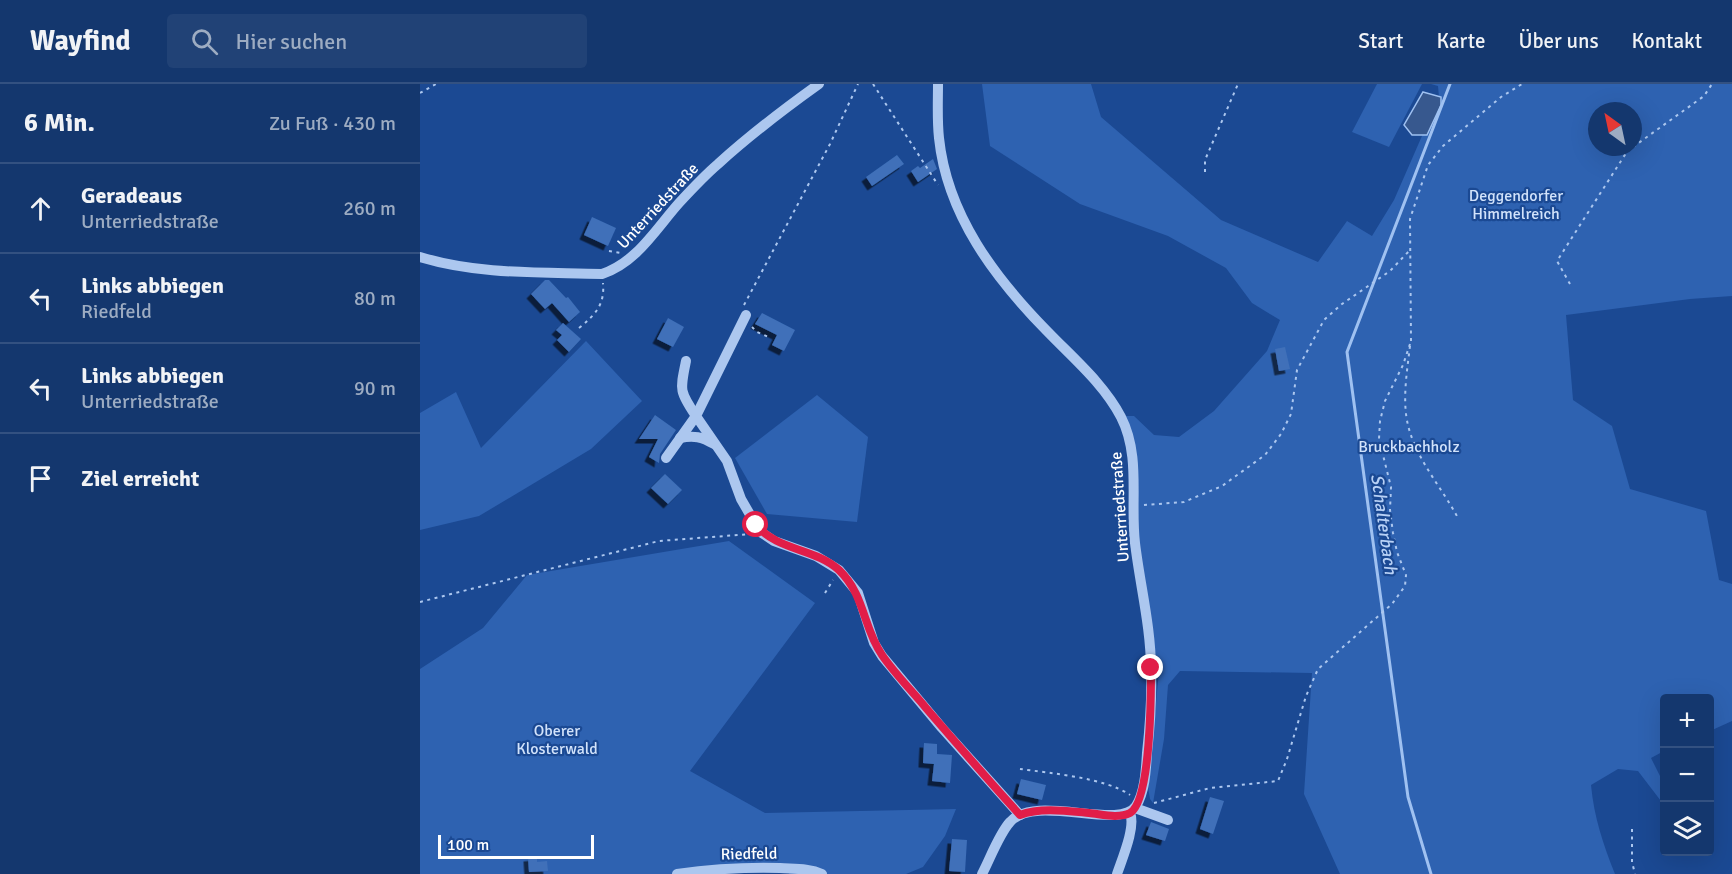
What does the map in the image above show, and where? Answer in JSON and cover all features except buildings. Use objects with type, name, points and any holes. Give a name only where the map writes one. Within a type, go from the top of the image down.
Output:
[{"type":"street","name":"Unterriedstraße","points":[[420,257],[501,272],[602,274],[622,265],[635,255],[679,204],[717,165],[759,129],[819,84]]},
{"type":"street","name":"Unterriedstraße","points":[[938,84],[939,138],[944,169],[963,223],[999,278],[1034,318],[1095,380],[1121,417],[1132,452],[1135,541],[1147,617],[1151,668],[1145,774],[1117,874]]},
{"type":"street","points":[[666,459],[696,416],[746,315]]},
{"type":"street","points":[[686,361],[681,389],[684,398],[727,461],[750,517],[762,533],[780,544],[816,556],[839,570],[858,593],[874,643],[882,656],[942,728],[1020,815]]},
{"type":"street","points":[[680,438],[692,435],[716,445]]},
{"type":"street","points":[[982,874],[1009,822],[1026,812],[1045,811],[1118,816],[1135,807],[1168,820]]},
{"type":"street","name":"Riedfeld","points":[[677,874],[759,867],[803,869],[822,874]]},
{"type":"path","points":[[420,93],[436,84]]},
{"type":"path","points":[[771,338],[757,332],[749,324],[743,305],[830,144],[858,84]]},
{"type":"path","points":[[873,84],[946,197],[956,201]]},
{"type":"path","points":[[1204,172],[1205,160],[1238,84]]},
{"type":"path","points":[[1458,518],[1424,461],[1408,424],[1406,393],[1411,341],[1410,219],[1428,165],[1450,140],[1501,97],[1522,84]]},
{"type":"path","points":[[1642,141],[1704,96],[1712,84]]},
{"type":"path","points":[[1570,284],[1557,261],[1624,156]]},
{"type":"path","points":[[1133,505],[1184,502],[1222,486],[1264,455],[1281,434],[1291,414],[1297,370],[1324,320],[1342,304],[1390,271],[1410,250]]},
{"type":"path","points":[[579,328],[602,305],[602,274]]},
{"type":"path","points":[[1020,769],[1071,776],[1125,791],[1135,807],[1210,788],[1278,781],[1306,696],[1318,669],[1392,604],[1405,586],[1406,574],[1397,552],[1393,533],[1390,510],[1391,487],[1380,439],[1380,421],[1385,401],[1411,341]]},
{"type":"path","points":[[420,602],[658,541],[762,533]]},
{"type":"path","points":[[1632,828],[1632,862],[1635,874]]},
{"type":"green space","name":"Bruckbachholz","points":[[982,84],[1091,84],[1101,117],[1221,220],[1318,262],[1347,221],[1372,236],[1394,200],[1439,97],[1438,86],[1431,84],[1732,84],[1732,296],[1566,315],[1573,400],[1612,426],[1630,489],[1706,511],[1719,580],[1732,584],[1732,721],[1714,729],[1714,694],[1660,694],[1660,753],[1651,758],[1660,776],[1660,800],[1638,771],[1618,769],[1591,785],[1594,808],[1615,874],[1340,874],[1304,794],[1312,673],[1180,671],[1168,685],[1164,739],[1153,803],[1148,787],[1159,671],[1155,671],[1123,416],[1134,416],[1154,435],[1179,437],[1214,411],[1267,351],[1280,320],[1252,303],[1226,268],[1168,236],[1080,204],[990,146]]},
{"type":"green space","points":[[1377,84],[1422,84],[1389,147],[1352,132]]},
{"type":"green space","points":[[586,341],[642,401],[591,449],[479,516],[420,530],[420,413],[456,392],[481,448]]},
{"type":"green space","points":[[817,395],[868,437],[857,522],[767,514],[735,458]]},
{"type":"green space","name":"Oberer Klosterwald","points":[[729,541],[815,603],[690,771],[765,813],[956,809],[945,836],[923,867],[906,874],[789,874],[789,871],[683,874],[420,874],[420,669],[483,628],[527,575]]},
{"type":"shaded area","points":[[1423,92],[1441,97],[1441,105],[1427,135],[1412,135],[1404,125]]},
{"type":"waterway","name":"Schalterbach","points":[[1431,874],[1408,797],[1347,352],[1450,84]]},
{"type":"route","points":[[756,525],[762,533],[774,541],[816,556],[839,570],[858,593],[874,643],[882,656],[942,728],[1020,815],[1026,812],[1045,811],[1118,816],[1130,813],[1136,808],[1145,774],[1151,668]]},
{"type":"park label","name":"Deggendorfer Himmelreich","points":[[1516,205]]}]
